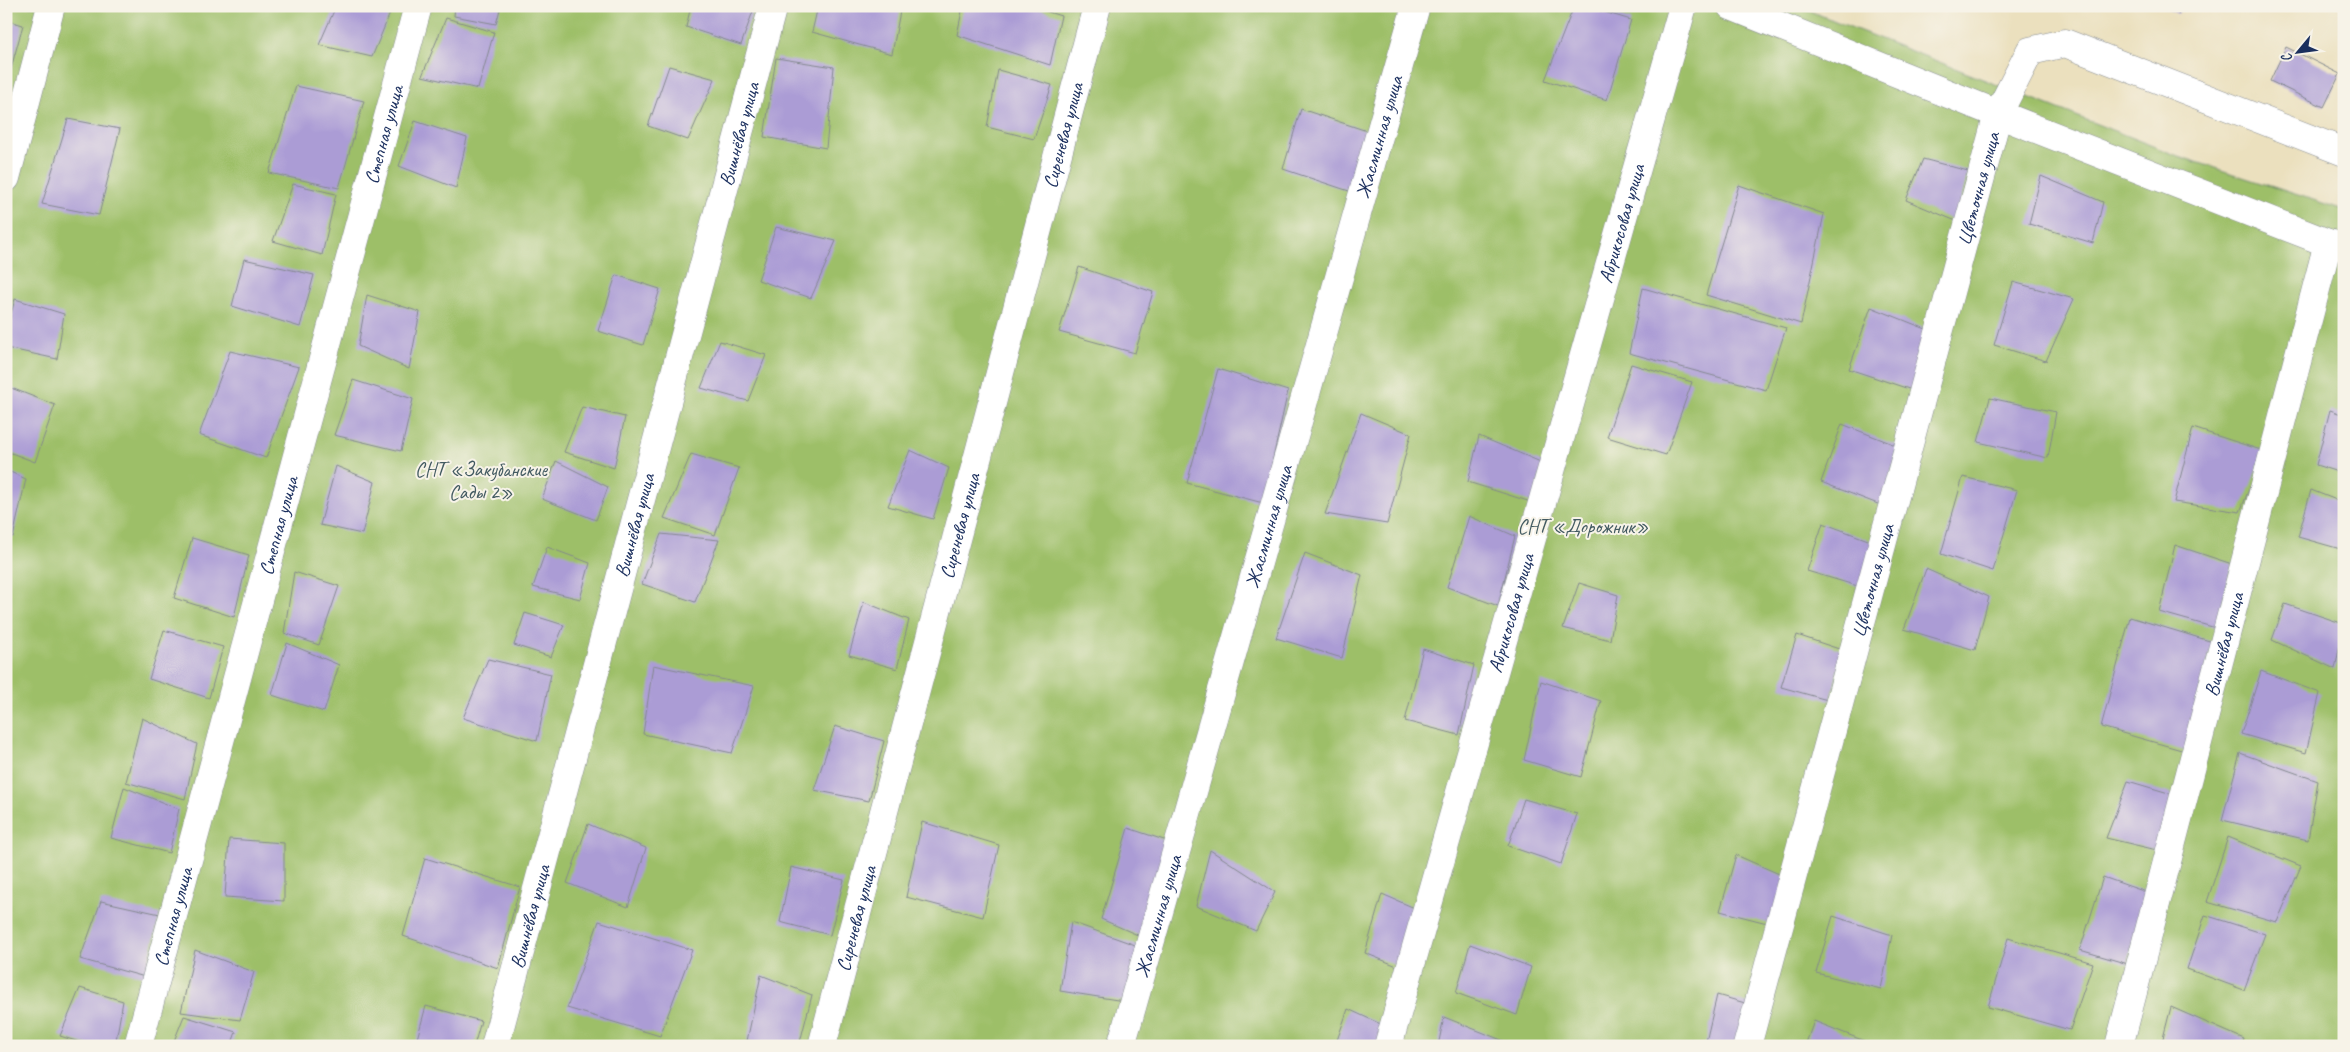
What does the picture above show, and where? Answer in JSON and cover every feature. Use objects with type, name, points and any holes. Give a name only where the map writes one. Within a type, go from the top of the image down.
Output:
[{"type":"street","points":[[6,178],[51,6]]},
{"type":"street","name":"Степная улица","points":[[138,1046],[418,6]]},
{"type":"street","name":"Вишнёвая улица","points":[[496,1046],[773,6]]},
{"type":"street","name":"Сиреневая улица","points":[[822,1046],[1097,6]]},
{"type":"street","name":"Жасминная улица","points":[[1121,1046],[1416,6]]},
{"type":"street","name":"Абрикосовая улица","points":[[1388,1046],[1682,6]]},
{"type":"street","points":[[1732,6],[1998,114],[2336,245]]},
{"type":"street","name":"Цветочная улица","points":[[1747,1046],[1998,114],[2030,51],[2065,43],[2344,152]]},
{"type":"street","name":"Вишнёвая улица","points":[[2120,1046],[2336,245]]},
{"type":"green space","points":[[6,6],[1797,6],[2178,156],[2344,210],[2344,1046],[6,1046]]},
{"type":"building","points":[[336,6],[393,6],[372,57],[319,45]]},
{"type":"building","points":[[455,6],[501,6],[496,24],[454,16]]},
{"type":"building","points":[[691,6],[742,6],[753,11],[741,45],[686,27]]},
{"type":"building","points":[[818,6],[901,6],[892,54],[812,32]]},
{"type":"building","points":[[963,6],[1029,6],[1061,16],[1050,65],[957,35]]},
{"type":"building","points":[[1574,6],[1584,6],[1631,20],[1607,100],[1545,80]]},
{"type":"building","points":[[2161,6],[2182,6],[2178,14]]},
{"type":"building","points":[[446,18],[494,32],[478,89],[422,76]]},
{"type":"building","points":[[6,20],[23,25],[7,83],[6,83]]},
{"type":"building","points":[[2286,47],[2340,74],[2324,107],[2270,81]]},
{"type":"building","points":[[776,58],[834,67],[826,148],[764,137]]},
{"type":"building","points":[[669,66],[715,79],[688,140],[648,126]]},
{"type":"building","points":[[998,70],[1052,85],[1034,139],[987,127]]},
{"type":"building","points":[[296,86],[364,101],[339,188],[269,173]]},
{"type":"building","points":[[1301,109],[1367,131],[1349,191],[1283,169]]},
{"type":"building","points":[[68,119],[120,129],[99,215],[42,204]]},
{"type":"building","points":[[415,121],[467,138],[456,188],[399,166]]},
{"type":"building","points":[[1923,159],[1968,171],[1956,221],[1906,200]]},
{"type":"building","points":[[2041,176],[2103,202],[2093,243],[2029,224]]},
{"type":"building","points":[[293,184],[336,194],[322,255],[273,241]]},
{"type":"building","points":[[1739,185],[1824,214],[1801,324],[1706,295]]},
{"type":"building","points":[[776,227],[836,241],[811,298],[758,280]]},
{"type":"building","points":[[244,259],[314,275],[300,327],[232,306]]},
{"type":"building","points":[[1079,267],[1153,292],[1135,353],[1059,332]]},
{"type":"building","points":[[616,275],[660,289],[643,345],[598,331]]},
{"type":"building","points":[[2013,282],[2074,299],[2046,361],[1994,345]]},
{"type":"building","points":[[1643,288],[1786,328],[1766,390],[1629,353]]},
{"type":"building","points":[[367,295],[420,312],[409,369],[358,346]]},
{"type":"building","points":[[15,299],[64,314],[57,359],[6,348],[6,333]]},
{"type":"building","points":[[1871,307],[1931,331],[1918,392],[1849,369]]},
{"type":"building","points":[[720,341],[766,355],[748,401],[701,388]]},
{"type":"building","points":[[230,351],[299,367],[266,458],[199,435]]},
{"type":"building","points":[[1631,364],[1692,382],[1666,455],[1607,437]]},
{"type":"building","points":[[1218,369],[1288,391],[1263,503],[1187,483]]},
{"type":"building","points":[[353,380],[413,399],[401,451],[334,435]]},
{"type":"building","points":[[6,386],[55,405],[35,462],[6,451]]},
{"type":"building","points":[[1990,398],[2056,412],[2048,458],[1978,442]]},
{"type":"building","points":[[582,407],[625,417],[614,468],[564,452]]},
{"type":"building","points":[[2330,410],[2344,415],[2344,474],[2316,465]]},
{"type":"building","points":[[1361,413],[1411,434],[1387,524],[1325,514]]},
{"type":"building","points":[[1842,424],[1898,446],[1883,506],[1821,482]]},
{"type":"building","points":[[2193,428],[2264,451],[2240,512],[2174,502]]},
{"type":"building","points":[[1479,436],[1543,463],[1534,503],[1468,482]]},
{"type":"building","points":[[910,450],[949,468],[933,519],[888,506]]},
{"type":"building","points":[[691,454],[739,468],[715,535],[664,518]]},
{"type":"building","points":[[556,461],[608,487],[596,520],[542,499]]},
{"type":"building","points":[[336,466],[375,482],[362,534],[320,525]]},
{"type":"building","points":[[6,470],[26,479],[13,537],[6,535]]},
{"type":"building","points":[[1963,477],[2017,490],[1993,571],[1941,554]]},
{"type":"building","points":[[2311,490],[2344,503],[2344,550],[2298,537]]},
{"type":"building","points":[[1469,516],[1515,536],[1498,606],[1447,587]]},
{"type":"building","points":[[1823,523],[1876,543],[1861,587],[1807,571]]},
{"type":"building","points":[[661,534],[719,540],[695,602],[642,584]]},
{"type":"building","points":[[192,538],[249,555],[234,617],[174,598]]},
{"type":"building","points":[[2175,545],[2232,564],[2216,628],[2159,612]]},
{"type":"building","points":[[547,547],[590,563],[580,599],[533,587]]},
{"type":"building","points":[[1305,553],[1362,575],[1342,658],[1276,638]]},
{"type":"building","points":[[1926,569],[1989,597],[1975,650],[1904,629]]},
{"type":"building","points":[[294,572],[339,586],[319,645],[284,633]]},
{"type":"building","points":[[1579,583],[1618,595],[1610,640],[1563,628]]},
{"type":"building","points":[[864,602],[909,620],[897,669],[849,655]]},
{"type":"building","points":[[2285,604],[2344,624],[2335,669],[2272,640]]},
{"type":"building","points":[[525,613],[564,625],[551,657],[514,645]]},
{"type":"building","points":[[2130,617],[2213,642],[2185,751],[2101,727]]},
{"type":"building","points":[[164,630],[223,647],[209,698],[149,679]]},
{"type":"building","points":[[1797,635],[1842,650],[1831,701],[1781,687]]},
{"type":"building","points":[[287,643],[339,665],[324,712],[272,695]]},
{"type":"building","points":[[1423,649],[1474,665],[1459,735],[1405,721]]},
{"type":"building","points":[[488,659],[551,674],[537,741],[463,718]]},
{"type":"building","points":[[653,665],[754,686],[732,753],[643,734]]},
{"type":"building","points":[[2261,671],[2320,693],[2306,753],[2241,734]]},
{"type":"building","points":[[1541,681],[1601,701],[1581,777],[1524,760]]},
{"type":"building","points":[[142,718],[197,744],[185,799],[126,782]]},
{"type":"building","points":[[835,726],[884,741],[869,801],[814,790]]},
{"type":"building","points":[[2240,753],[2318,781],[2308,840],[2222,820]]},
{"type":"building","points":[[2128,781],[2172,794],[2157,850],[2106,838]]},
{"type":"building","points":[[124,787],[179,809],[169,853],[111,838]]},
{"type":"building","points":[[1524,799],[1577,814],[1561,864],[1508,846]]},
{"type":"building","points":[[922,822],[999,845],[983,917],[906,897]]},
{"type":"building","points":[[588,824],[646,848],[628,907],[567,883]]},
{"type":"building","points":[[1128,828],[1170,842],[1140,936],[1101,919]]},
{"type":"building","points":[[2228,837],[2301,866],[2277,922],[2207,902]]},
{"type":"building","points":[[229,839],[284,843],[284,901],[225,897]]},
{"type":"building","points":[[1210,850],[1275,892],[1256,931],[1196,906]]},
{"type":"building","points":[[1736,855],[1786,877],[1779,926],[1720,911]]},
{"type":"building","points":[[425,858],[520,887],[498,968],[403,936]]},
{"type":"building","points":[[791,867],[844,880],[830,935],[780,922]]},
{"type":"building","points":[[2103,877],[2146,892],[2128,964],[2080,950]]},
{"type":"building","points":[[1382,894],[1417,909],[1402,968],[1365,953]]},
{"type":"building","points":[[101,901],[160,914],[145,977],[80,959]]},
{"type":"building","points":[[2205,915],[2265,934],[2244,990],[2187,969]]},
{"type":"building","points":[[1833,916],[1892,935],[1881,989],[1816,973]]},
{"type":"building","points":[[599,921],[692,950],[660,1036],[567,1008]]},
{"type":"building","points":[[1071,922],[1141,947],[1124,1001],[1060,991]]},
{"type":"building","points":[[2008,938],[2093,963],[2070,1030],[1988,1007]]},
{"type":"building","points":[[1470,944],[1531,967],[1517,1015],[1456,993]]},
{"type":"building","points":[[195,950],[254,972],[240,1020],[181,1012]]},
{"type":"building","points":[[761,975],[812,995],[799,1046],[763,1046],[747,1041]]},
{"type":"building","points":[[80,988],[123,1001],[115,1046],[92,1046],[60,1036]]},
{"type":"building","points":[[1717,995],[1752,1005],[1739,1046],[1705,1046]]},
{"type":"building","points":[[426,1006],[481,1021],[474,1046],[415,1046]]},
{"type":"building","points":[[2171,1007],[2244,1039],[2242,1046],[2161,1046]]},
{"type":"building","points":[[1348,1009],[1387,1027],[1380,1046],[1335,1046]]},
{"type":"building","points":[[184,1016],[236,1032],[231,1046],[172,1046]]},
{"type":"building","points":[[1444,1017],[1509,1043],[1508,1046],[1438,1046]]},
{"type":"building","points":[[1814,1021],[1877,1046],[1805,1046]]},
{"type":"park label","name":"СНТ «Закубанские Сады 2»","points":[[481,480]]},
{"type":"park label","name":"СНТ «Дорожник»","points":[[1583,526]]}]
